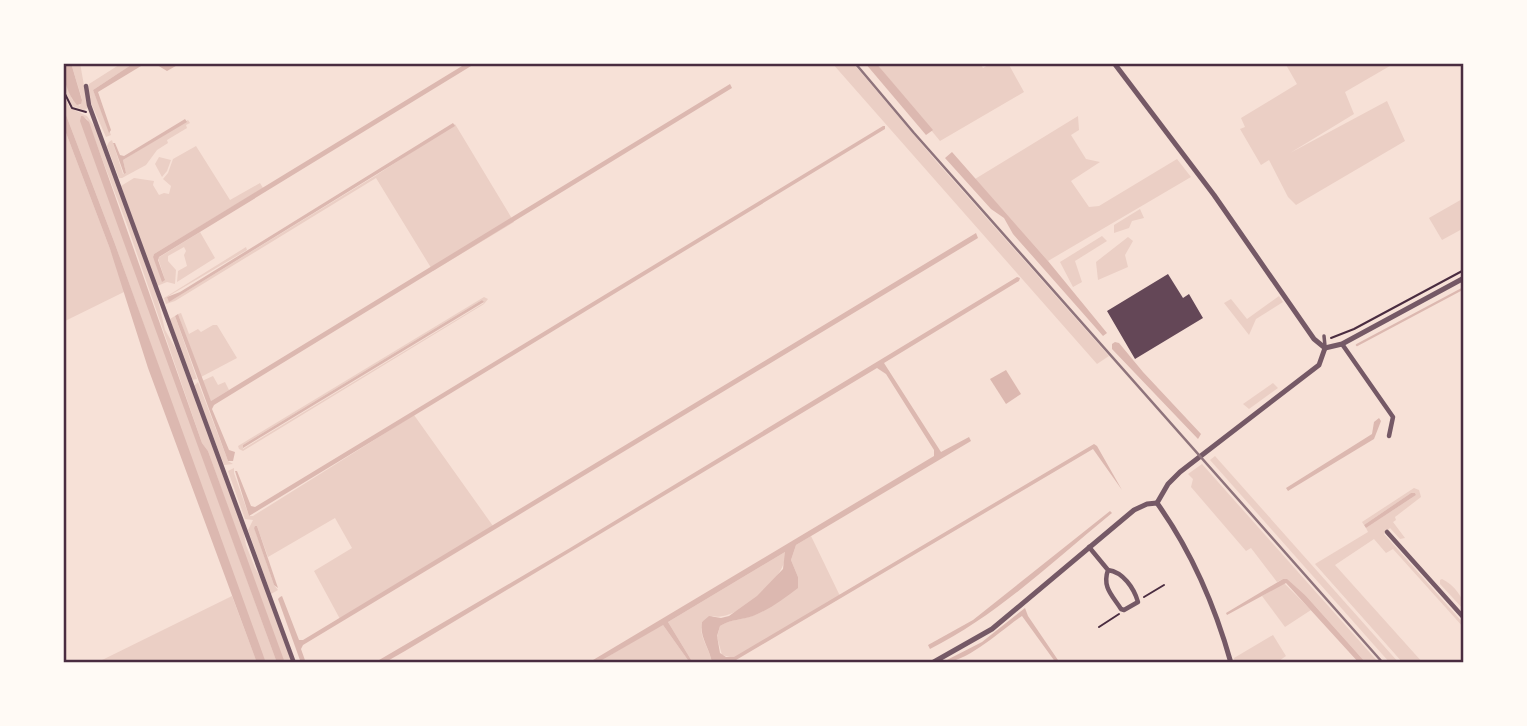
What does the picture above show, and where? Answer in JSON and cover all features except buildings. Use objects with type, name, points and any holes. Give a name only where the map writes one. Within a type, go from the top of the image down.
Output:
[{"type":"street","points":[[1114,63],[1214,195],[1314,339],[1325,348]]},
{"type":"street","points":[[86,86],[93,117],[294,663]]},
{"type":"street","points":[[1325,348],[1342,344],[1464,278]]},
{"type":"street","points":[[932,663],[992,629],[1140,506],[1157,503],[1168,484],[1180,472],[1319,365],[1325,348],[1324,336]]},
{"type":"street","points":[[1342,344],[1393,416],[1389,436]]},
{"type":"street","points":[[1157,503],[1206,588],[1219,618],[1231,663]]},
{"type":"street","points":[[1387,532],[1464,618]]},
{"type":"street","points":[[1089,547],[1108,570],[1121,574],[1138,602],[1125,610],[1121,609],[1105,586],[1108,570]]},
{"type":"path","points":[[63,90],[72,108],[93,117]]},
{"type":"path","points":[[1325,348],[1328,340],[1354,329],[1464,270]]},
{"type":"path","points":[[1138,602],[1164,585]]},
{"type":"path","points":[[1099,627],[1125,610]]},
{"type":"shaded area","points":[[63,63],[71,63],[81,104],[77,105],[68,91]]},
{"type":"shaded area","points":[[71,63],[80,63],[88,108],[84,110],[72,106],[63,86],[63,76],[72,99],[80,106],[82,99]]},
{"type":"shaded area","points":[[122,63],[134,63],[93,90],[111,135],[106,137],[87,94],[89,84]]},
{"type":"shaded area","points":[[134,63],[146,63],[98,92],[111,130],[109,133],[93,90]]},
{"type":"shaded area","points":[[146,63],[181,63],[167,71]]},
{"type":"shaded area","points":[[467,63],[476,63],[159,257],[165,280],[162,282],[154,254]]},
{"type":"shaded area","points":[[832,63],[853,63],[1109,356],[1097,364]]},
{"type":"shaded area","points":[[865,63],[876,63],[933,130],[926,135]]},
{"type":"shaded area","points":[[876,63],[980,63],[983,68],[992,63],[1008,63],[1024,92],[940,141]]},
{"type":"shaded area","points":[[1285,63],[1395,63],[1345,92],[1354,114],[1290,153],[1387,101],[1405,141],[1296,205],[1288,197],[1269,160],[1261,165],[1240,129],[1245,127],[1241,118],[1297,84]]},
{"type":"shaded area","points":[[730,84],[732,88],[214,405],[212,409],[229,450],[235,452],[233,461],[228,461],[175,316],[178,314],[211,401]]},
{"type":"shaded area","points":[[63,93],[70,108],[87,116],[97,130],[157,296],[165,330],[176,349],[243,529],[246,545],[263,582],[292,663],[285,663],[279,651],[208,451],[202,443],[126,222],[87,119],[81,116],[277,663],[266,663],[257,643],[115,244],[63,107]]},
{"type":"shaded area","points":[[63,107],[266,663],[257,663],[148,368],[110,249],[63,125]]},
{"type":"shaded area","points":[[81,116],[89,122],[202,443],[208,451],[285,663],[277,663],[80,121]]},
{"type":"shaded area","points":[[1078,116],[1079,130],[1071,135],[1086,159],[1100,162],[1071,181],[1089,207],[1099,206],[1177,159],[1191,177],[1048,261],[975,179]]},
{"type":"shaded area","points":[[185,119],[187,122],[123,160],[124,174],[113,143],[120,155],[124,156]]},
{"type":"shaded area","points":[[188,120],[190,123],[186,125],[187,128],[167,140],[168,143],[157,150],[146,165],[119,178],[107,146],[109,142],[112,140],[123,174],[126,173],[123,160]]},
{"type":"shaded area","points":[[453,123],[455,126],[169,302],[167,297],[180,292]]},
{"type":"shaded area","points":[[455,124],[514,222],[433,271],[376,178],[166,304],[164,298],[246,247],[247,250],[167,297],[172,300]]},
{"type":"shaded area","points":[[63,125],[126,291],[63,322]]},
{"type":"shaded area","points":[[883,126],[885,129],[249,516],[235,471],[251,506],[255,507]]},
{"type":"shaded area","points":[[196,146],[230,200],[260,183],[263,188],[154,254],[165,280],[158,258],[200,232],[215,258],[177,282],[178,271],[187,266],[184,247],[168,256],[168,261],[176,270],[175,284],[167,282],[157,286],[121,186],[134,178],[154,181],[153,185],[159,195],[169,194],[171,186],[163,179],[173,159]]},
{"type":"shaded area","points":[[952,152],[1107,333],[1103,336],[1013,234],[1004,218],[991,209],[945,158]]},
{"type":"shaded area","points":[[159,157],[171,160],[162,177],[155,164]]},
{"type":"shaded area","points":[[1464,198],[1464,228],[1442,240],[1429,218]]},
{"type":"shaded area","points":[[1140,209],[1144,218],[1132,221],[1129,228],[1114,233],[1114,225]]},
{"type":"shaded area","points":[[976,233],[978,238],[303,645],[301,649],[306,663],[301,663],[278,599],[280,597],[282,596],[299,640],[303,640]]},
{"type":"shaded area","points":[[1102,236],[1107,241],[1075,261],[1082,282],[1073,287],[1060,262]]},
{"type":"shaded area","points":[[1128,237],[1133,241],[1125,255],[1128,267],[1098,280],[1096,262]]},
{"type":"shaded area","points":[[1017,277],[1020,278],[1019,281],[884,363],[941,452],[969,437],[971,441],[796,545],[791,560],[798,577],[798,588],[777,604],[759,613],[720,626],[717,636],[720,653],[726,657],[734,657],[1094,444],[1122,490],[1093,449],[731,663],[712,663],[702,633],[702,622],[709,616],[729,616],[757,596],[783,569],[785,552],[668,622],[693,663],[690,663],[663,625],[597,663],[588,663],[934,456],[934,450],[886,374],[877,368],[405,651],[384,663],[374,663],[570,548]]},
{"type":"shaded area","points":[[1279,296],[1283,302],[1256,319],[1249,335],[1224,303],[1231,299],[1247,319]]},
{"type":"shaded area","points":[[484,297],[488,299],[484,304],[243,451],[238,446]],"holes":[[[482,300],[484,303],[243,449],[243,445]]]},
{"type":"shaded area","points":[[482,300],[484,302],[243,448],[243,445]]},
{"type":"shaded area","points":[[181,313],[189,334],[217,325],[237,358],[201,377],[178,314]]},
{"type":"shaded area","points":[[175,316],[197,379],[191,380],[170,319]]},
{"type":"shaded area","points":[[1115,342],[1119,343],[1201,434],[1198,439],[1112,349]]},
{"type":"shaded area","points":[[1006,370],[1021,394],[1006,404],[990,379]]},
{"type":"shaded area","points":[[213,376],[218,385],[225,382],[229,390],[211,401],[202,381]]},
{"type":"shaded area","points":[[198,382],[228,461],[233,464],[224,465],[194,386]]},
{"type":"shaded area","points":[[1273,383],[1278,388],[1249,409],[1243,404]]},
{"type":"shaded area","points":[[414,415],[493,526],[340,619],[314,571],[352,548],[335,518],[268,557],[257,526],[254,527],[278,590],[271,594],[248,530],[253,520],[245,519],[228,471],[234,468],[249,516],[253,516]]},
{"type":"shaded area","points":[[1379,418],[1381,421],[1374,439],[1288,491],[1286,488],[1372,434],[1374,422]]},
{"type":"shaded area","points":[[1215,456],[1399,663],[1390,663],[1210,460]]},
{"type":"shaded area","points":[[1202,464],[1379,663],[1366,663],[1306,596],[1283,579],[1277,582],[1251,548],[1246,551],[1191,487],[1193,479],[1188,474]]},
{"type":"shaded area","points":[[1414,488],[1419,490],[1421,497],[1395,517],[1393,522],[1405,538],[1400,539],[1390,528],[1384,534],[1464,624],[1464,628],[1393,549],[1386,553],[1374,539],[1335,565],[1423,663],[1403,663],[1315,564],[1368,532],[1366,528],[1416,495],[1415,493],[1411,493],[1364,525],[1362,522]]},
{"type":"shaded area","points":[[1411,493],[1416,495],[1366,528],[1364,525]]},
{"type":"shaded area","points":[[1110,511],[1112,513],[1002,604],[930,649],[928,645],[973,620]]},
{"type":"shaded area","points":[[257,526],[278,588],[274,585]]},
{"type":"shaded area","points":[[811,536],[840,596],[734,658],[722,655],[717,637],[720,626],[759,613],[778,600],[798,577],[791,560],[796,545]]},
{"type":"shaded area","points":[[785,552],[779,573],[760,595],[735,612],[713,616],[702,622],[703,638],[712,663],[693,663],[668,622]]},
{"type":"shaded area","points":[[1287,579],[1306,596],[1366,663],[1359,663],[1286,583],[1227,615],[1226,613]]},
{"type":"shaded area","points":[[1442,579],[1457,592],[1464,610],[1440,584]]},
{"type":"shaded area","points":[[1284,583],[1311,610],[1285,627],[1262,596]]},
{"type":"shaded area","points":[[232,596],[256,660],[244,663],[96,663]]},
{"type":"shaded area","points":[[1025,608],[1060,663],[1056,663],[1022,616],[962,658],[941,663],[982,642]]},
{"type":"shaded area","points":[[661,625],[690,663],[597,663]]},
{"type":"shaded area","points":[[1273,635],[1286,656],[1276,663],[1235,663],[1234,658]]},
{"type":"waterway","points":[[1357,345],[1464,288]]},
{"type":"railway","points":[[855,63],[1383,663]]}]
